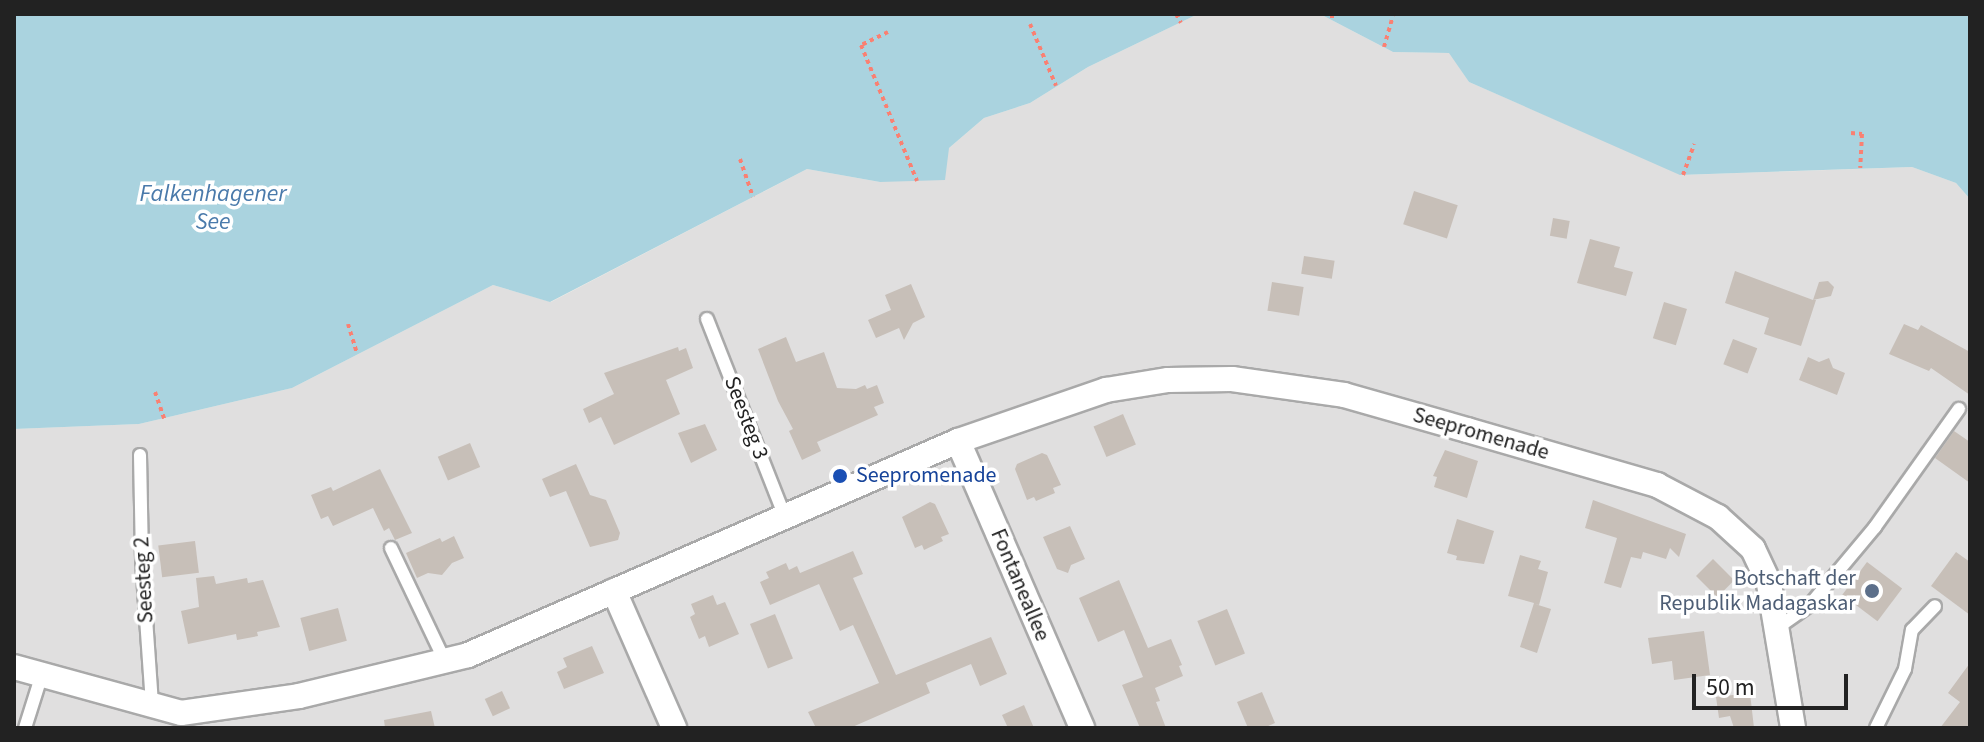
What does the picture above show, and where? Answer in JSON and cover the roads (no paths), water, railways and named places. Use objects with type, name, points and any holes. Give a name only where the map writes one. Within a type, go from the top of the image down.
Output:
[{"type":"street","name":"Seepromenade","points":[[14,667],[152,705],[185,720],[299,696],[468,655],[958,441],[1106,390],[1168,380],[1232,379],[1344,395],[1657,485],[1718,517],[1753,549],[1769,584],[1793,728]]},
{"type":"street","name":"Fontaneallee","points":[[958,441],[1082,728]]},
{"type":"street","points":[[614,591],[674,728]]},
{"type":"lane","name":"Seesteg 3","points":[[707,319],[785,517]]},
{"type":"lane","points":[[1777,628],[1809,606],[1875,527],[1959,409]]},
{"type":"lane","name":"Seesteg 2","points":[[140,455],[142,561],[152,705]]},
{"type":"lane","points":[[391,548],[445,661]]},
{"type":"lane","points":[[1876,728],[1905,669],[1912,630],[1935,606]]},
{"type":"lane","points":[[25,728],[42,674]]},
{"type":"water","name":"Falkenhagener See","points":[[14,14],[1198,14],[1088,67],[1030,103],[984,118],[949,148],[945,180],[880,182],[807,169],[550,302],[493,285],[292,388],[139,424],[14,429]]},
{"type":"water","points":[[1320,14],[1970,14],[1970,199],[1956,183],[1912,167],[1680,175],[1469,82],[1449,53],[1393,52]]},
{"type":"place","name":"Seepromenade","points":[[840,476]]},
{"type":"place","name":"Botschaft der Republik Madagaskar","points":[[1872,591]]}]
